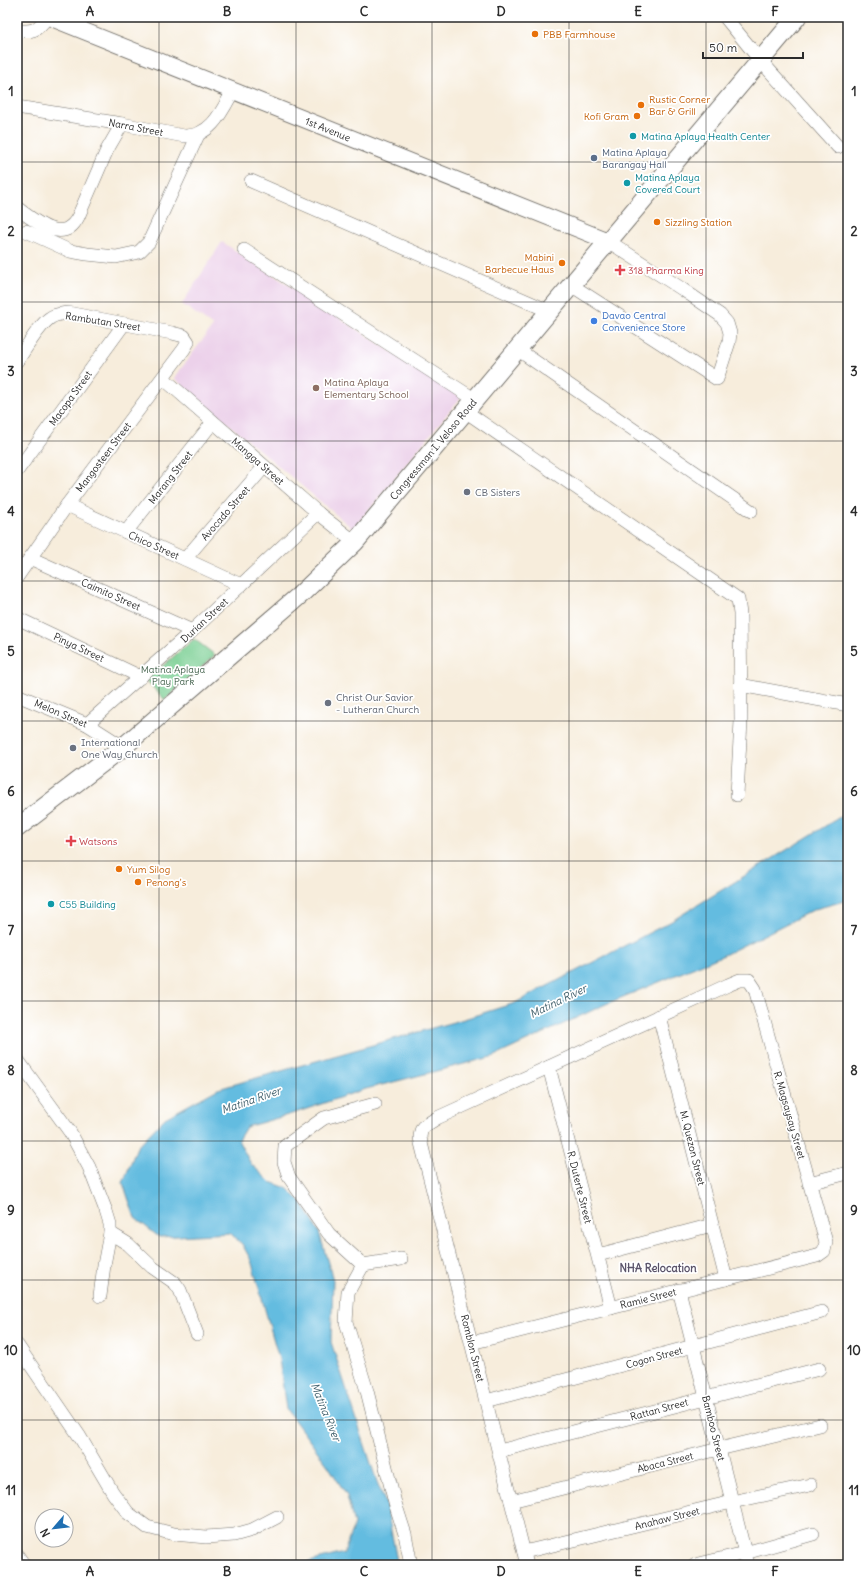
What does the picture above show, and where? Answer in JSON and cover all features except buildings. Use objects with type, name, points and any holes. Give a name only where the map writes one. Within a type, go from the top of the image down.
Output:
[{"type":"main road","name":"Congressman I. Veloso Road","points":[[17,828],[124,747],[300,595],[355,542],[797,17]]},
{"type":"street","points":[[17,30],[35,30],[42,25],[48,17]]},
{"type":"street","name":"1st Avenue","points":[[48,17],[608,241]]},
{"type":"street","points":[[725,17],[760,60],[838,147]]},
{"type":"street","points":[[26,231],[70,251],[116,256],[140,252],[149,242],[198,135],[205,131],[215,121],[233,91]]},
{"type":"street","name":"Narra Street","points":[[17,107],[122,124],[184,136],[198,135]]},
{"type":"street","points":[[17,208],[41,225],[53,230],[61,231],[68,229],[75,223],[107,150],[122,124]]},
{"type":"street","points":[[251,181],[549,311]]},
{"type":"street","points":[[571,284],[717,379],[730,342],[730,333],[727,323],[720,315],[608,241]]},
{"type":"street","points":[[244,250],[470,405],[738,599],[740,614],[741,721],[737,795]]},
{"type":"street","name":"Rambutan Street","points":[[17,362],[44,324],[50,318],[57,315],[68,314],[124,324],[172,333],[184,336],[186,339]]},
{"type":"street","name":"Macopa Street","points":[[17,471],[124,324]]},
{"type":"street","name":"Mangosteen Street","points":[[17,577],[67,505],[187,345],[186,339]]},
{"type":"street","points":[[517,349],[751,511]]},
{"type":"street","name":"Mangga Street","points":[[163,378],[264,467],[355,542]]},
{"type":"street","name":"Marang Street","points":[[126,532],[213,422]]},
{"type":"street","name":"Avocado Street","points":[[185,559],[264,467]]},
{"type":"street","name":"Chico Street","points":[[67,505],[242,585]]},
{"type":"street","name":"Durian Street","points":[[87,724],[192,631],[318,513]]},
{"type":"street","name":"Caimito Street","points":[[30,558],[192,631]]},
{"type":"street","name":"Pinya Street","points":[[17,618],[141,677]]},
{"type":"street","points":[[740,685],[848,705]]},
{"type":"street","name":"Melon Street","points":[[17,695],[87,724],[124,747]]},
{"type":"street","name":"R. Magsaysay Street","points":[[659,1016],[740,980],[749,980],[755,989],[826,1242],[824,1251]]},
{"type":"street","points":[[549,1067],[659,1016]]},
{"type":"street","name":"M. Quezon Street","points":[[659,1016],[726,1279]]},
{"type":"street","points":[[17,1059],[70,1132],[89,1167],[106,1211],[110,1224],[110,1233],[100,1296]]},
{"type":"street","name":"Romblon Street","points":[[525,1559],[499,1450],[421,1143],[421,1131],[423,1127],[437,1118],[549,1067]]},
{"type":"street","name":"R. Duterte Street","points":[[549,1067],[611,1308]]},
{"type":"street","points":[[363,1265],[328,1234],[289,1177],[284,1162],[285,1146],[324,1118],[375,1104]]},
{"type":"street","points":[[809,1183],[848,1173]]},
{"type":"street","points":[[598,1255],[712,1225]]},
{"type":"street","points":[[110,1233],[128,1244],[152,1267],[175,1283],[180,1290],[197,1334]]},
{"type":"street","name":"Ramie Street","points":[[471,1343],[817,1256],[824,1251]]},
{"type":"street","points":[[363,1265],[401,1259]]},
{"type":"street","points":[[363,1265],[348,1292],[346,1322],[367,1391],[395,1503],[405,1534],[411,1565]]},
{"type":"street","name":"Bamboo Street","points":[[679,1290],[747,1559]]},
{"type":"street","name":"Cogon Street","points":[[486,1401],[822,1312]]},
{"type":"street","points":[[17,1345],[75,1431],[113,1493],[128,1513],[147,1527],[174,1534],[206,1537],[234,1535],[252,1530],[278,1517]]},
{"type":"street","name":"Rattan Street","points":[[499,1450],[819,1369]]},
{"type":"street","name":"Abaca Street","points":[[511,1501],[820,1425]]},
{"type":"street","name":"Anahaw Street","points":[[525,1559],[732,1502],[810,1485]]},
{"type":"street","points":[[695,1565],[747,1559],[813,1534]]},
{"type":"street","points":[[17,1555],[24,1565]]},
{"type":"shaded area","name":"Matina Aplaya Elementary School","points":[[222,242],[461,397],[353,529],[174,378],[213,326],[182,304]]},
{"type":"green space","name":"Matina Aplaya Play Park","points":[[194,639],[215,655],[165,700],[146,680]]},
{"type":"water","name":"Matina River","points":[[848,812],[848,900],[815,909],[724,955],[606,1004],[495,1056],[362,1090],[295,1113],[246,1127],[238,1140],[251,1164],[270,1182],[287,1188],[302,1203],[319,1232],[333,1280],[331,1342],[377,1482],[386,1504],[397,1561],[393,1565],[298,1565],[344,1553],[354,1524],[347,1496],[329,1467],[286,1409],[279,1359],[251,1260],[242,1244],[230,1233],[159,1237],[135,1218],[123,1183],[137,1147],[165,1118],[218,1089],[515,1003],[670,922]]},
{"type":"water","points":[[279,1559],[288,1565],[240,1565],[245,1562]]},
{"type":"place","name":"PBB Farmhouse","points":[[535,34]]},
{"type":"place","name":"Rustic Corner Bar & Grill","points":[[641,105]]},
{"type":"place","name":"Kofi Gram","points":[[637,116]]},
{"type":"place","name":"Matina Aplaya Health Center","points":[[633,136]]},
{"type":"place","name":"Matina Aplaya Barangay Hall","points":[[594,158]]},
{"type":"place","name":"Matina Aplaya Covered Court","points":[[627,183]]},
{"type":"place","name":"Sizzling Station","points":[[657,222]]},
{"type":"place","name":"Mabini Barbecue Haus","points":[[562,263]]},
{"type":"place","name":"318 Pharma King","points":[[620,270]]},
{"type":"place","name":"Davao Central Convenience Store","points":[[594,321]]},
{"type":"place","name":"Matina Aplaya Elementary School","points":[[316,388]]},
{"type":"place","name":"CB Sisters","points":[[467,492]]},
{"type":"place","name":"Christ Our Savior - Lutheran Church","points":[[328,703]]},
{"type":"place","name":"International One Way Church","points":[[73,748]]},
{"type":"place","name":"Watsons","points":[[71,841]]},
{"type":"place","name":"Yum Silog","points":[[119,869]]},
{"type":"place","name":"Penong's","points":[[138,882]]},
{"type":"place","name":"C55 Building","points":[[51,904]]},
{"type":"district","name":"NHA Relocation","points":[[658,1268]]}]
